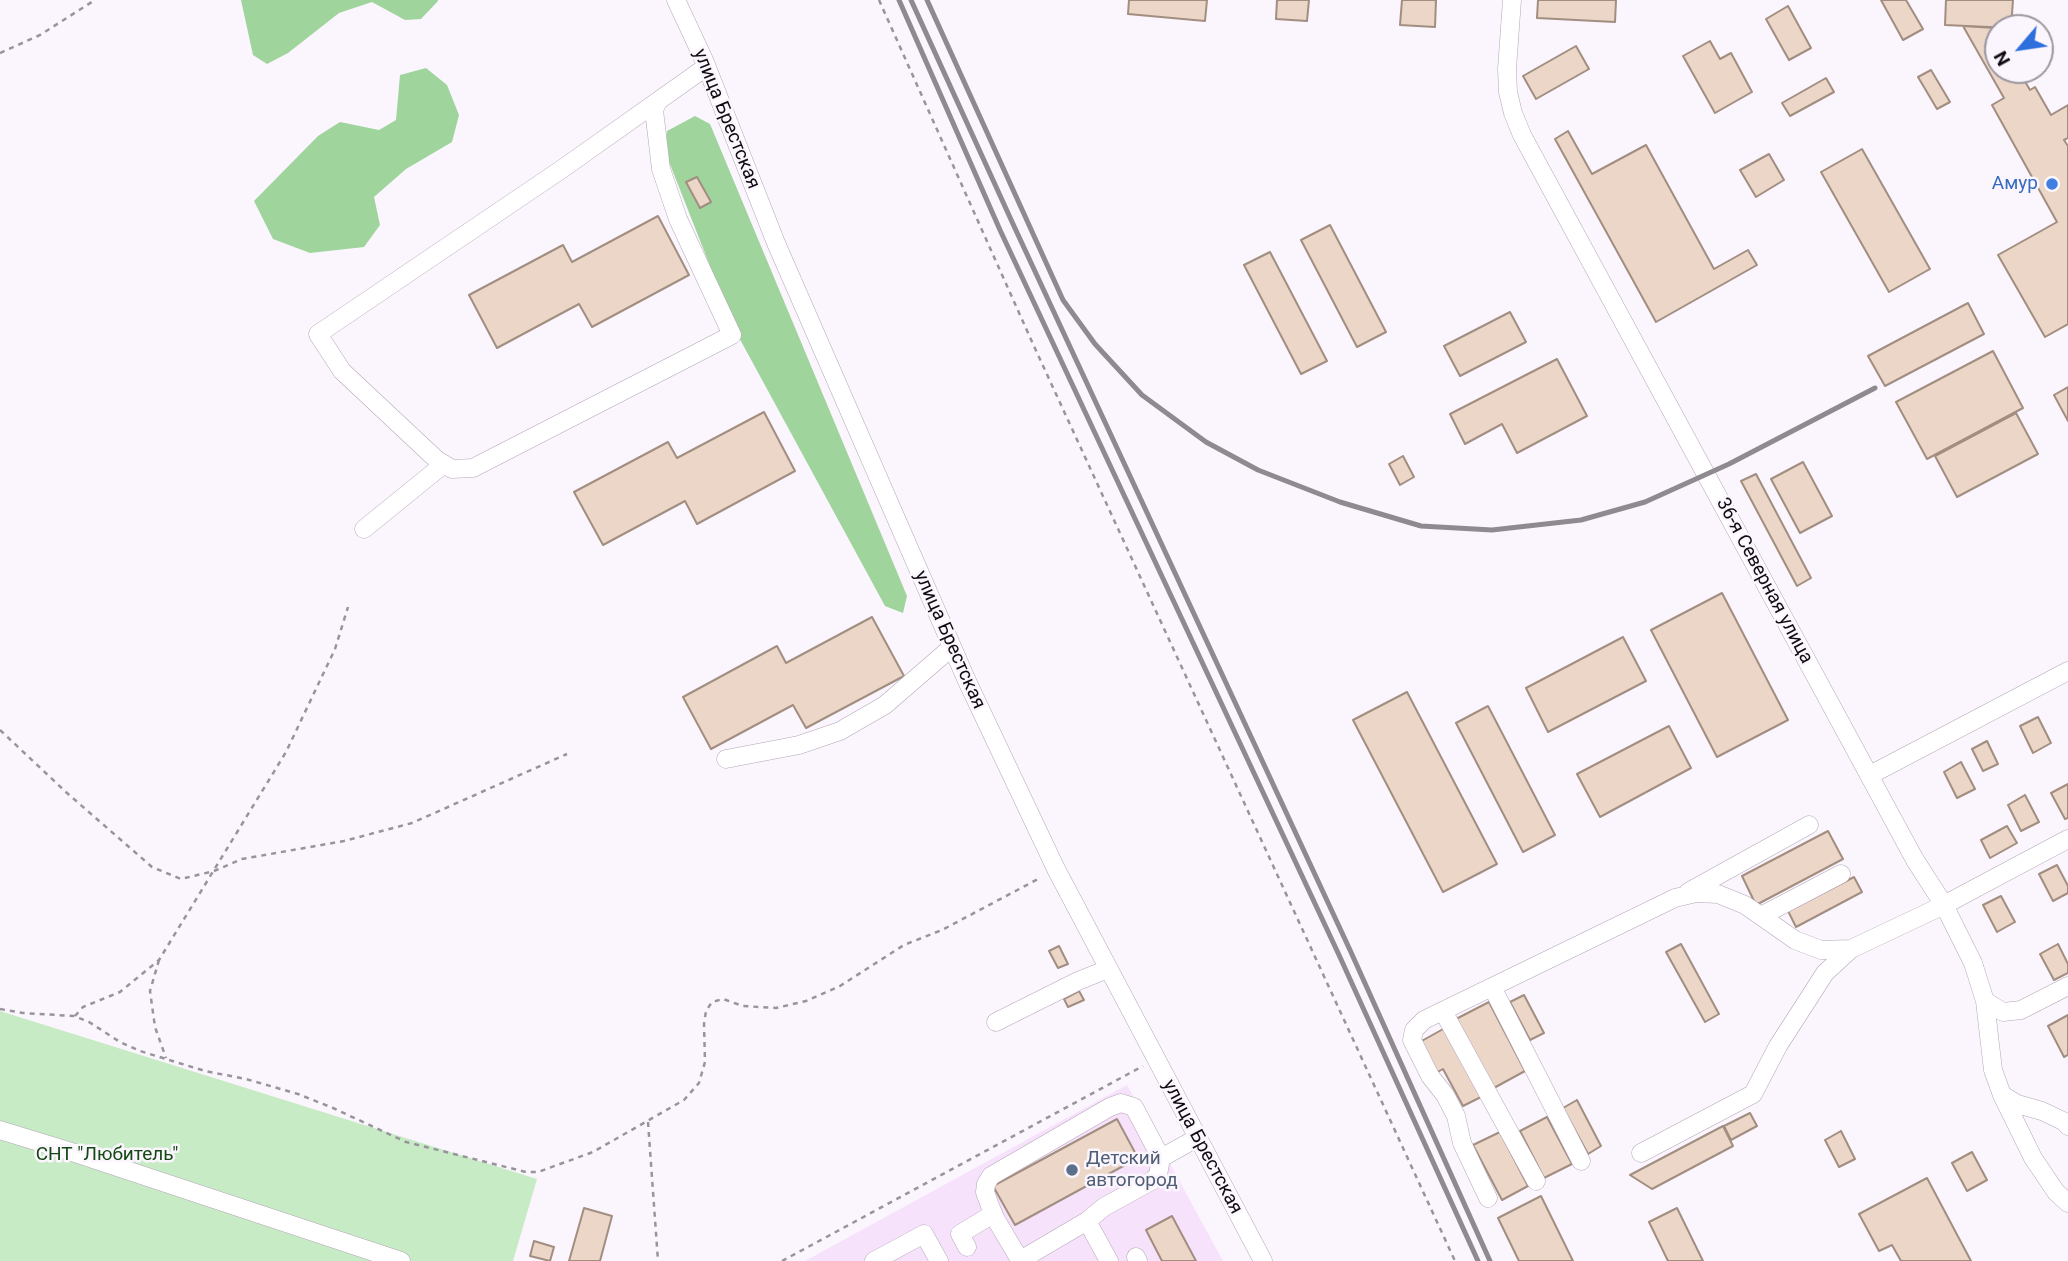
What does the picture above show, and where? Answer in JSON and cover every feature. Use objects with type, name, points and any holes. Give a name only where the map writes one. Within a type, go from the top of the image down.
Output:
[{"type":"street","name":"улица Брестская","points":[[676,0],[706,67],[776,243],[952,647],[1055,869],[1263,1261]]},
{"type":"street","name":"36-я Северная улица","points":[[1512,0],[1508,92],[1522,135],[1914,860],[1944,905],[1973,962],[1985,1001],[1993,1070],[2002,1095],[2033,1158],[2056,1192],[2068,1203]]},
{"type":"street","points":[[658,101],[654,110],[661,169],[678,219],[732,335],[473,468],[452,469],[437,460],[342,371],[318,334],[562,169],[658,101],[706,67]]},
{"type":"street","points":[[364,529],[444,464]]},
{"type":"street","points":[[726,759],[799,745],[840,731],[885,705],[952,647]]},
{"type":"street","points":[[1870,775],[2068,671]]},
{"type":"street","points":[[1488,1198],[1462,1143],[1456,1116],[1445,1095],[1430,1076],[1412,1040],[1414,1030],[1424,1020],[1675,898],[1809,824]]},
{"type":"street","points":[[1641,1153],[1753,1094],[1778,1046],[1825,974],[1851,949],[1944,905],[2068,839]]},
{"type":"street","points":[[1733,866],[1733,885],[1745,905]]},
{"type":"street","points":[[1761,916],[1841,874]]},
{"type":"street","points":[[1675,898],[1696,893],[1718,894],[1745,905],[1795,940],[1821,950],[1851,949]]},
{"type":"street","points":[[996,1022],[1108,969]]},
{"type":"street","points":[[1985,1001],[2003,1012],[2021,1010],[2068,986]]},
{"type":"street","points":[[1492,987],[1581,1161]]},
{"type":"street","points":[[1443,1011],[1536,1181]]},
{"type":"street","points":[[2002,1095],[2017,1104],[2042,1111],[2068,1126]]},
{"type":"street","points":[[1121,1103],[1134,1107],[1161,1158],[1158,1175],[1153,1180],[1104,1207],[1087,1221],[1020,1261],[993,1214],[985,1192],[985,1184],[991,1176],[1121,1103]]},
{"type":"street","points":[[0,1130],[401,1261]]},
{"type":"street","points":[[1161,1158],[1197,1138]]},
{"type":"street","points":[[967,1247],[960,1234],[993,1214]]},
{"type":"street","points":[[1087,1221],[1109,1261]]},
{"type":"street","points":[[874,1261],[924,1234],[936,1260]]},
{"type":"path","points":[[0,53],[40,35],[95,0]]},
{"type":"path","points":[[879,0],[1050,381],[1455,1261]]},
{"type":"path","points":[[166,1059],[155,1027],[150,991],[159,960],[286,752],[335,649],[348,607]]},
{"type":"path","points":[[0,730],[152,867],[181,879],[214,871],[242,859],[344,841],[412,823],[567,754]]},
{"type":"path","points":[[0,1009],[74,1016],[89,1022],[120,1042],[205,1071],[298,1094],[406,1142],[526,1172],[538,1172],[593,1152],[684,1100],[699,1083],[705,1062],[704,1024],[706,1011],[712,1002],[723,999],[743,1006],[776,1008],[806,1001],[840,986],[904,945],[942,930],[1055,869]]},
{"type":"path","points":[[74,1016],[83,1007],[120,992],[159,960]]},
{"type":"path","points":[[782,1261],[1155,1060]]},
{"type":"path","points":[[648,1122],[658,1261]]},
{"type":"shaded area","points":[[1127,1085],[1223,1261],[805,1261]]},
{"type":"green space","points":[[241,0],[438,1],[421,19],[405,20],[372,2],[339,13],[288,53],[267,64],[253,55]]},
{"type":"green space","points":[[426,68],[447,85],[459,115],[452,142],[406,169],[374,197],[380,225],[364,247],[310,253],[273,239],[254,201],[318,136],[340,122],[379,130],[396,120],[400,75]]},
{"type":"green space","points":[[695,116],[710,124],[907,596],[903,613],[885,606],[736,332],[664,149],[667,131]]},
{"type":"green space","name":"СНТ \"Любитель\"","points":[[0,1011],[537,1179],[513,1261],[0,1261]]},
{"type":"building","points":[[1129,0],[1207,0],[1205,21],[1128,14]]},
{"type":"building","points":[[1277,0],[1309,0],[1307,21],[1276,19]]},
{"type":"building","points":[[1402,0],[1436,0],[1435,27],[1400,25]]},
{"type":"building","points":[[1538,0],[1616,0],[1615,22],[1537,18]]},
{"type":"building","points":[[1881,0],[1906,0],[1923,29],[1903,40]]},
{"type":"building","points":[[1946,0],[2013,0],[2012,14],[1984,14],[1984,27],[1945,25]]},
{"type":"building","points":[[1788,6],[1811,48],[1789,60],[1766,19]]},
{"type":"building","name":"Амур","points":[[1963,26],[1984,27],[1984,63]]},
{"type":"building","points":[[1710,41],[1720,59],[1731,53],[1752,92],[1715,113],[1683,56]]},
{"type":"building","points":[[1576,46],[1589,69],[1536,99],[1523,76]]},
{"type":"building","points":[[1931,70],[1950,102],[1937,109],[1918,77]]},
{"type":"building","points":[[1826,78],[1834,92],[1790,116],[1782,103]]},
{"type":"building","name":"Амур","points":[[1996,84],[2026,84],[2030,90],[2035,87],[2051,115],[2068,105],[2068,138],[2064,140],[2068,146],[2068,324],[2045,337],[1998,255],[2057,222],[1992,105],[2004,98]]},
{"type":"building","points":[[1568,131],[1592,174],[1646,145],[1714,269],[1748,250],[1757,265],[1656,322],[1555,139]]},
{"type":"building","points":[[1862,149],[1930,269],[1889,292],[1821,172]]},
{"type":"building","points":[[1769,154],[1784,180],[1756,197],[1740,170]]},
{"type":"building","points":[[697,177],[711,202],[700,208],[686,182]]},
{"type":"building","points":[[658,216],[689,275],[592,327],[579,304],[497,348],[469,295],[563,245],[572,262]]},
{"type":"building","points":[[1330,225],[1386,332],[1357,347],[1301,240]]},
{"type":"building","points":[[1270,252],[1327,361],[1301,374],[1244,265]]},
{"type":"building","points":[[1968,303],[1984,334],[1885,386],[1868,356]]},
{"type":"building","points":[[1510,312],[1526,342],[1460,376],[1444,346]]},
{"type":"building","points":[[1993,351],[2023,408],[1927,459],[1896,402]]},
{"type":"building","points":[[1557,359],[1587,416],[1517,453],[1502,424],[1465,444],[1450,414]]},
{"type":"building","points":[[2068,387],[2068,421],[2054,395]]},
{"type":"building","points":[[764,412],[795,471],[697,524],[685,501],[603,545],[574,492],[668,442],[677,458]]},
{"type":"building","points":[[2016,413],[2038,454],[1957,497],[1935,456]]},
{"type":"building","points":[[1403,456],[1414,477],[1400,485],[1389,464]]},
{"type":"building","points":[[1803,462],[1832,516],[1800,533],[1771,479]]},
{"type":"building","points":[[1756,474],[1811,578],[1797,586],[1741,481]]},
{"type":"building","points":[[1722,593],[1788,720],[1717,757],[1651,630]]},
{"type":"building","points":[[872,617],[904,676],[806,728],[793,705],[711,749],[683,697],[777,646],[786,663]]},
{"type":"building","points":[[1623,637],[1646,681],[1548,732],[1526,688]]},
{"type":"building","points":[[1407,692],[1497,864],[1443,892],[1353,720]]},
{"type":"building","points":[[1488,706],[1555,835],[1523,852],[1456,723]]},
{"type":"building","points":[[2038,717],[2051,743],[2033,753],[2020,726]]},
{"type":"building","points":[[1669,726],[1691,768],[1600,817],[1577,774]]},
{"type":"building","points":[[1987,741],[1998,764],[1983,771],[1972,749]]},
{"type":"building","points":[[1961,762],[1975,789],[1957,798],[1944,772]]},
{"type":"building","points":[[2068,784],[2068,818],[2065,819],[2051,793]]},
{"type":"building","points":[[2025,795],[2039,822],[2021,831],[2008,805]]},
{"type":"building","points":[[2007,826],[2017,843],[1990,858],[1981,840]]},
{"type":"building","points":[[1828,831],[1843,859],[1756,905],[1742,876]]},
{"type":"building","points":[[2057,865],[2068,886],[2068,893],[2053,901],[2039,874]]},
{"type":"building","points":[[1854,877],[1862,892],[1796,927],[1788,911]]},
{"type":"building","points":[[2001,896],[2015,922],[1997,932],[1983,905]]},
{"type":"building","points":[[1681,944],[1719,1014],[1705,1022],[1666,952]]},
{"type":"building","points":[[2058,944],[2068,964],[2068,973],[2054,980],[2040,954]]},
{"type":"building","points":[[1059,946],[1068,964],[1058,968],[1049,951]]},
{"type":"building","points":[[1079,991],[1084,1000],[1068,1007],[1064,999]]},
{"type":"building","points":[[1524,995],[1544,1033],[1530,1040],[1510,1002]]},
{"type":"building","points":[[1489,1002],[1525,1071],[1492,1089],[1456,1019]]},
{"type":"building","points":[[2068,1015],[2068,1055],[2064,1057],[2048,1026]]},
{"type":"building","points":[[1445,1028],[1481,1097],[1463,1106],[1443,1069],[1434,1074],[1418,1043]]},
{"type":"building","points":[[1577,1100],[1601,1146],[1588,1154],[1563,1108]]},
{"type":"building","points":[[1750,1113],[1757,1126],[1731,1140],[1724,1126]]},
{"type":"building","points":[[1547,1117],[1572,1164],[1544,1178],[1520,1131]]},
{"type":"building","points":[[1117,1119],[1138,1158],[1015,1225],[993,1186]]},
{"type":"building","points":[[1723,1126],[1733,1146],[1652,1189],[1630,1175]]},
{"type":"building","points":[[1841,1131],[1855,1159],[1839,1167],[1825,1140]]},
{"type":"building","points":[[1500,1132],[1528,1186],[1502,1200],[1473,1145]]},
{"type":"building","points":[[1972,1152],[1987,1180],[1967,1191],[1952,1163]]},
{"type":"building","points":[[1927,1178],[1971,1261],[1901,1261],[1892,1245],[1879,1251],[1859,1214]]},
{"type":"building","points":[[1541,1196],[1573,1261],[1519,1261],[1498,1218]]},
{"type":"building","points":[[584,1208],[612,1216],[600,1261],[569,1261]]},
{"type":"building","points":[[1677,1208],[1703,1261],[1668,1261],[1649,1222]]},
{"type":"building","points":[[1172,1216],[1196,1261],[1162,1261],[1146,1230]]},
{"type":"building","points":[[534,1241],[554,1247],[550,1261],[530,1256]]},
{"type":"railway","points":[[899,0],[1000,230],[1339,955],[1478,1261]]},
{"type":"railway","points":[[911,0],[1350,950],[1490,1261]]},
{"type":"railway","points":[[927,0],[1063,300],[1095,344],[1142,395],[1206,442],[1258,470],[1340,502],[1421,526],[1492,530],[1581,520],[1645,502],[1729,464],[1875,388]]},
{"type":"place","name":"Амур","points":[[2052,184]]},
{"type":"place","name":"Детский автогород","points":[[1072,1170]]}]
